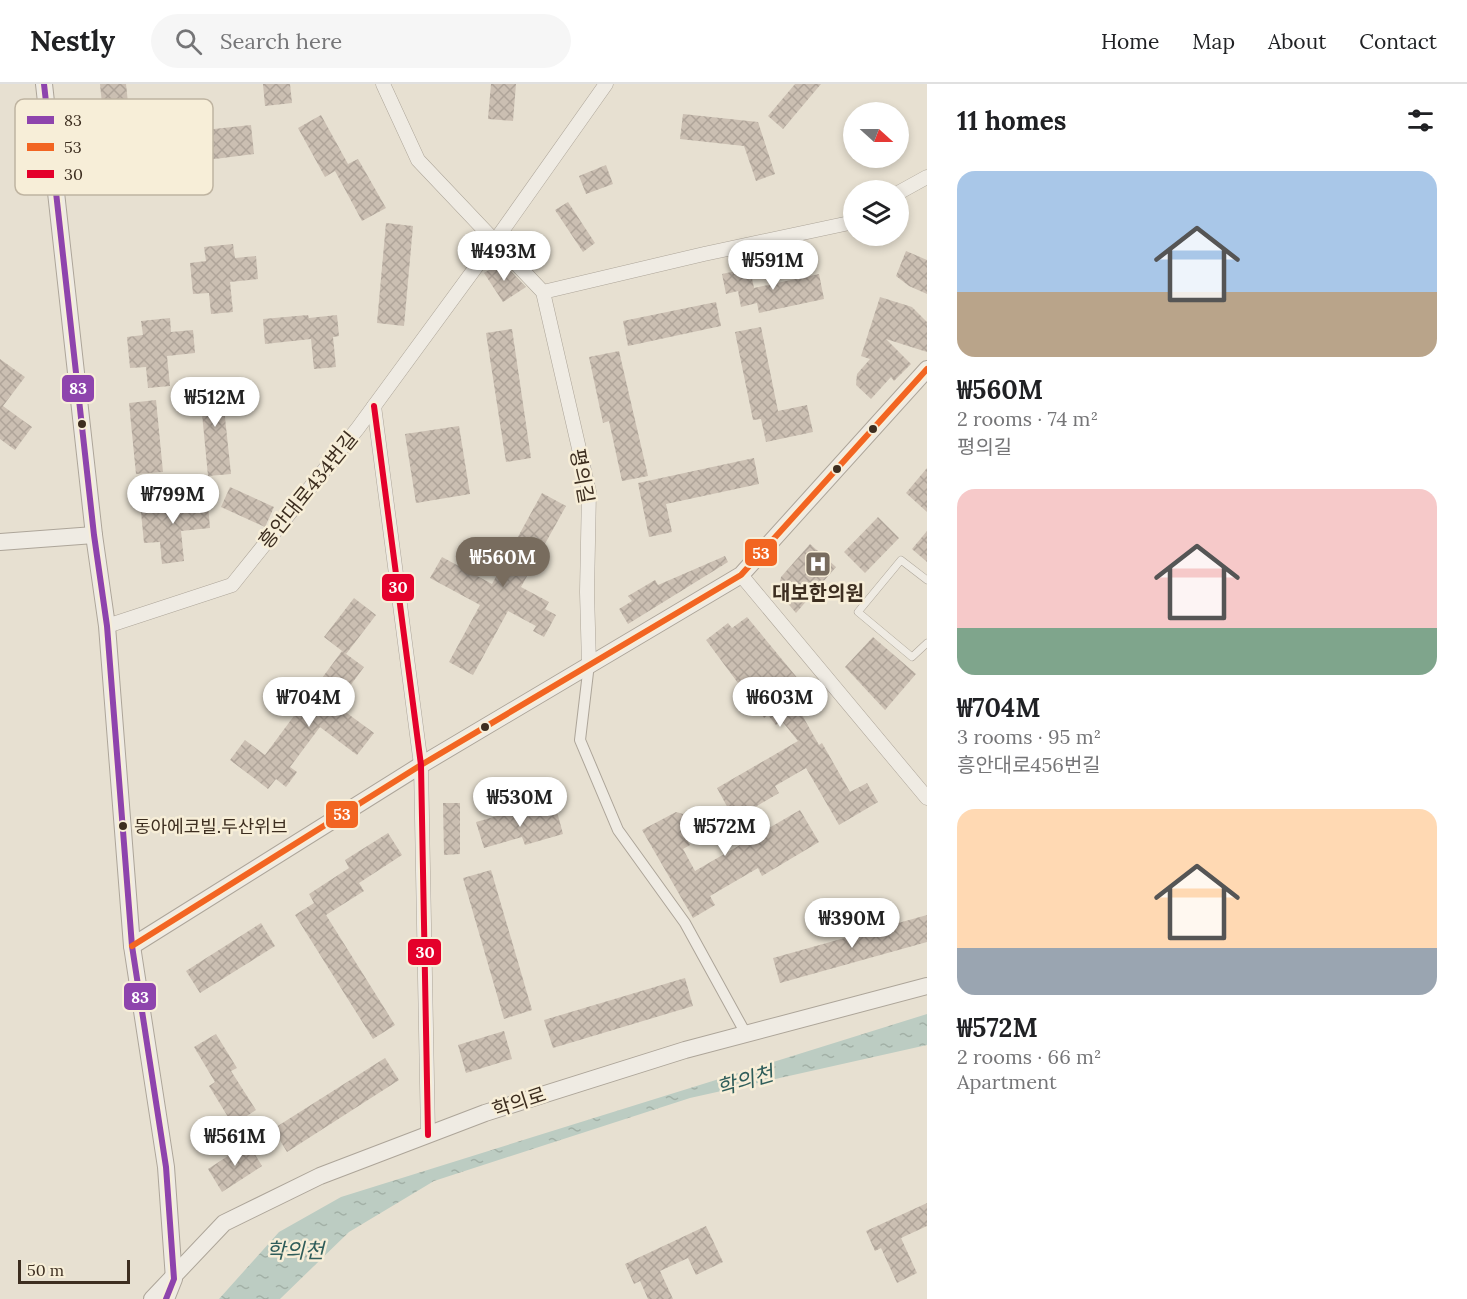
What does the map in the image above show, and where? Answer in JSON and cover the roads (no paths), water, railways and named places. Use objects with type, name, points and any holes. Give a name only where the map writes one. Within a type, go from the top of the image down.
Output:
[{"type":"street","points":[[44,84],[46,99]]},
{"type":"street","points":[[384,84],[418,160],[543,292],[704,254],[843,225]]},
{"type":"street","name":"흥안대로434번길","points":[[107,626],[232,585],[374,406],[606,84]]},
{"type":"street","points":[[909,187],[927,177]]},
{"type":"street","points":[[56,195],[94,534],[107,626],[132,946],[166,1167],[174,1279],[166,1299]]},
{"type":"street","name":"평의길","points":[[543,292],[589,492],[586,592],[589,664]]},
{"type":"street","points":[[132,946],[421,765],[741,575],[927,369]]},
{"type":"street","points":[[374,406],[421,765],[428,1135]]},
{"type":"street","points":[[0,542],[94,534]]},
{"type":"street","points":[[741,575],[927,798]]},
{"type":"street","points":[[589,664],[580,741],[618,830],[685,923],[746,1034]]},
{"type":"street","name":"학의로","points":[[152,1299],[174,1279],[224,1223],[320,1176],[428,1135],[585,1082],[746,1034],[927,986]]},
{"type":"lane","points":[[927,580],[901,560],[858,612],[912,657],[927,643]]},
{"type":"water","name":"학의천","points":[[927,1014],[927,1045],[690,1098],[434,1181],[349,1232],[280,1299],[219,1299],[279,1232],[341,1197]]},
{"type":"place","name":"대보한의원","points":[[818,564]]},
{"type":"place","name":"동아에코빌.두산위브","points":[[123,826]]}]
